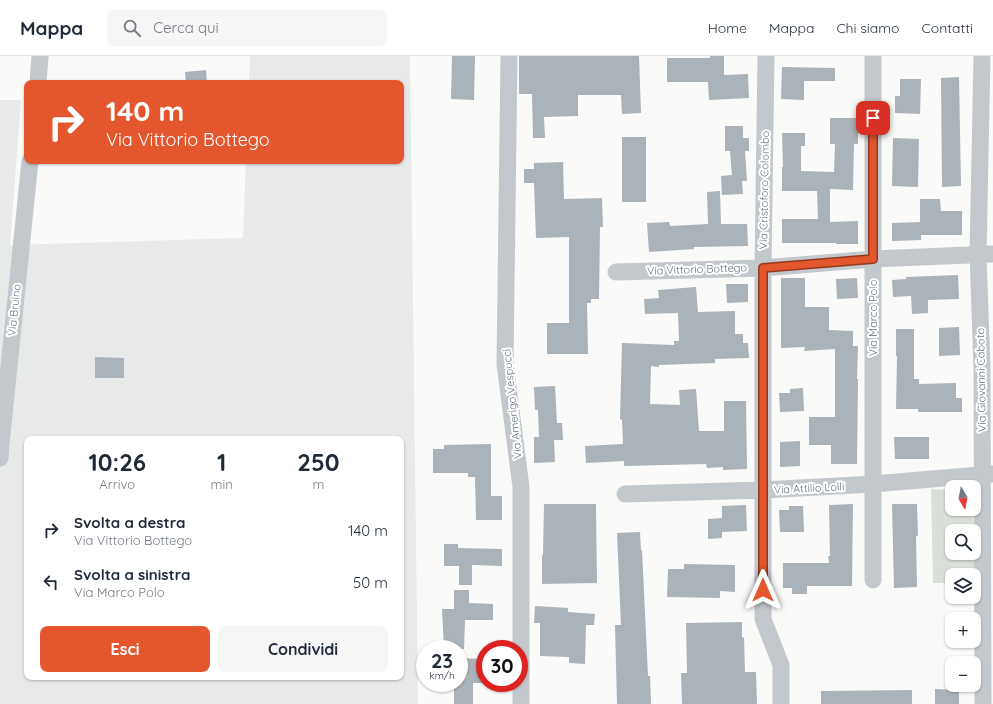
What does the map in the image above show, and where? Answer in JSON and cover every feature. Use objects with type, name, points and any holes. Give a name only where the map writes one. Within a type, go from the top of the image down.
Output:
[{"type":"street","points":[[38,80],[40,56]]},
{"type":"street","name":"Via Amerigo Vespucci","points":[[509,56],[505,364],[521,487],[521,704]]},
{"type":"street","name":"Via Cristoforo Colombo","points":[[766,56],[763,268],[763,619],[781,665],[781,704]]},
{"type":"street","name":"Via Marco Polo","points":[[873,56],[873,580]]},
{"type":"street","name":"Via Giovanni Caboto","points":[[982,56],[986,254],[988,599],[983,704]]},
{"type":"street","name":"Via Bruino","points":[[0,458],[30,164]]},
{"type":"street","name":"Via Vittorio Bottego","points":[[616,272],[763,268],[873,259],[986,254]]},
{"type":"street","name":"Via Attilio Lolli","points":[[625,494],[763,490],[873,484],[987,474]]},
{"type":"shaded area","points":[[250,56],[410,56],[417,640],[416,640],[416,692],[418,692],[418,704],[0,704],[0,100],[21,100],[10,245],[243,238],[246,164],[404,164],[404,80],[249,80]]},
{"type":"shaded area","points":[[931,489],[945,490],[945,516],[973,516],[974,524],[945,524],[945,560],[974,560],[974,568],[945,568],[945,583],[933,583]]},
{"type":"building","points":[[452,56],[475,56],[474,100],[451,99]]},
{"type":"building","points":[[519,56],[639,56],[641,113],[622,114],[621,95],[578,95],[578,116],[544,117],[545,138],[533,138],[532,94],[519,94]]},
{"type":"building","points":[[710,56],[724,56],[724,75],[748,74],[749,98],[709,100],[708,82],[667,82],[667,58],[710,58]]},
{"type":"building","points":[[782,67],[835,68],[835,81],[804,81],[804,100],[781,99]]},
{"type":"building","points":[[206,70],[207,80],[186,80],[185,72]]},
{"type":"building","points":[[959,77],[961,186],[942,187],[941,78]]},
{"type":"building","points":[[900,79],[921,79],[920,114],[895,113],[895,96],[900,96]]},
{"type":"building","points":[[830,118],[858,118],[858,144],[854,144],[853,190],[830,189],[830,222],[858,221],[858,244],[782,243],[782,219],[818,219],[817,191],[782,191],[782,133],[805,133],[805,146],[801,146],[801,171],[834,172],[835,144],[830,144]]},
{"type":"building","points":[[725,126],[743,126],[743,138],[749,138],[749,151],[745,151],[747,181],[742,181],[743,194],[722,195],[721,176],[732,175],[730,151],[725,151]]},
{"type":"building","points":[[622,137],[646,137],[646,202],[622,202]]},
{"type":"building","points":[[893,138],[919,139],[918,187],[892,186]]},
{"type":"building","points":[[563,162],[564,199],[602,198],[603,227],[600,227],[599,299],[591,299],[591,303],[587,303],[588,354],[547,354],[547,323],[569,323],[569,237],[536,238],[534,183],[524,183],[524,169],[534,169],[534,163]]},
{"type":"building","points":[[720,191],[721,224],[747,224],[748,246],[694,247],[694,249],[649,252],[647,223],[669,222],[670,226],[708,224],[707,192]]},
{"type":"building","points":[[920,199],[940,199],[941,211],[962,211],[962,235],[921,235],[921,240],[892,241],[892,223],[920,222]]},
{"type":"building","points":[[958,275],[959,299],[928,300],[928,313],[912,314],[911,296],[893,297],[892,280],[906,279],[906,277]]},
{"type":"building","points":[[781,278],[805,278],[805,307],[829,307],[829,330],[853,331],[853,346],[858,346],[857,464],[831,464],[831,445],[809,445],[809,417],[835,417],[835,349],[804,351],[805,347],[781,348]]},
{"type":"building","points":[[857,278],[858,298],[837,299],[836,279]]},
{"type":"building","points":[[726,284],[748,284],[748,302],[727,303]]},
{"type":"building","points":[[696,287],[698,312],[735,311],[735,334],[743,334],[743,343],[748,343],[749,358],[715,359],[715,363],[659,365],[659,367],[651,366],[650,404],[680,405],[679,390],[696,389],[699,431],[724,431],[724,401],[746,401],[747,469],[723,470],[723,467],[707,468],[706,464],[624,466],[624,461],[586,463],[585,446],[623,444],[622,420],[620,419],[622,343],[674,345],[674,341],[679,341],[678,313],[645,314],[644,299],[659,298],[658,290]]},
{"type":"building","points":[[959,327],[960,355],[939,356],[939,328]]},
{"type":"building","points":[[896,329],[914,329],[914,379],[919,379],[919,384],[956,383],[956,398],[962,398],[962,412],[918,412],[918,409],[896,409]]},
{"type":"building","points":[[95,357],[124,358],[124,378],[95,378]]},
{"type":"building","points":[[555,386],[557,423],[562,423],[563,440],[554,440],[555,462],[534,463],[534,437],[539,437],[538,410],[535,410],[534,387]]},
{"type":"building","points":[[803,388],[804,411],[780,412],[779,393],[790,393],[790,389]]},
{"type":"building","points":[[894,437],[929,437],[929,459],[895,459]]},
{"type":"building","points":[[800,441],[800,466],[780,467],[780,442]]},
{"type":"building","points":[[491,444],[491,496],[502,496],[502,520],[476,520],[475,477],[468,477],[468,473],[433,473],[433,449],[444,449],[444,445]]},
{"type":"building","points":[[544,504],[596,504],[597,583],[542,584]]},
{"type":"building","points":[[853,504],[852,586],[807,586],[807,594],[792,594],[792,588],[783,588],[783,563],[829,563],[829,505]]},
{"type":"building","points":[[892,504],[917,504],[917,587],[894,588]]},
{"type":"building","points":[[746,505],[747,531],[722,532],[722,538],[708,539],[708,519],[722,518],[722,506]]},
{"type":"building","points":[[789,506],[803,506],[804,532],[780,532],[779,510],[789,510]]},
{"type":"building","points":[[640,532],[648,676],[650,676],[651,704],[617,704],[615,625],[621,625],[617,533]]},
{"type":"building","points":[[444,544],[458,544],[458,548],[502,549],[502,566],[472,565],[472,585],[459,585],[459,566],[444,566]]},
{"type":"building","points":[[684,564],[735,565],[735,592],[720,591],[720,598],[667,597],[668,569],[684,569]]},
{"type":"building","points":[[454,590],[469,590],[469,603],[493,604],[493,620],[465,620],[464,640],[444,640],[442,609],[454,609]]},
{"type":"building","points":[[535,606],[568,608],[568,612],[595,614],[594,625],[586,625],[585,664],[569,663],[569,657],[540,656],[540,623],[534,623]]},
{"type":"building","points":[[742,622],[745,672],[756,672],[757,704],[682,704],[681,673],[687,673],[686,623]]},
{"type":"building","points":[[468,658],[476,659],[476,683],[473,683],[473,704],[454,704],[454,692],[468,692]]},
{"type":"building","points":[[935,689],[945,689],[945,692],[959,692],[959,704],[935,704]]},
{"type":"building","points":[[912,690],[912,704],[821,704],[821,691]]},
{"type":"route","points":[[763,590],[763,268],[873,259],[873,118]]}]
